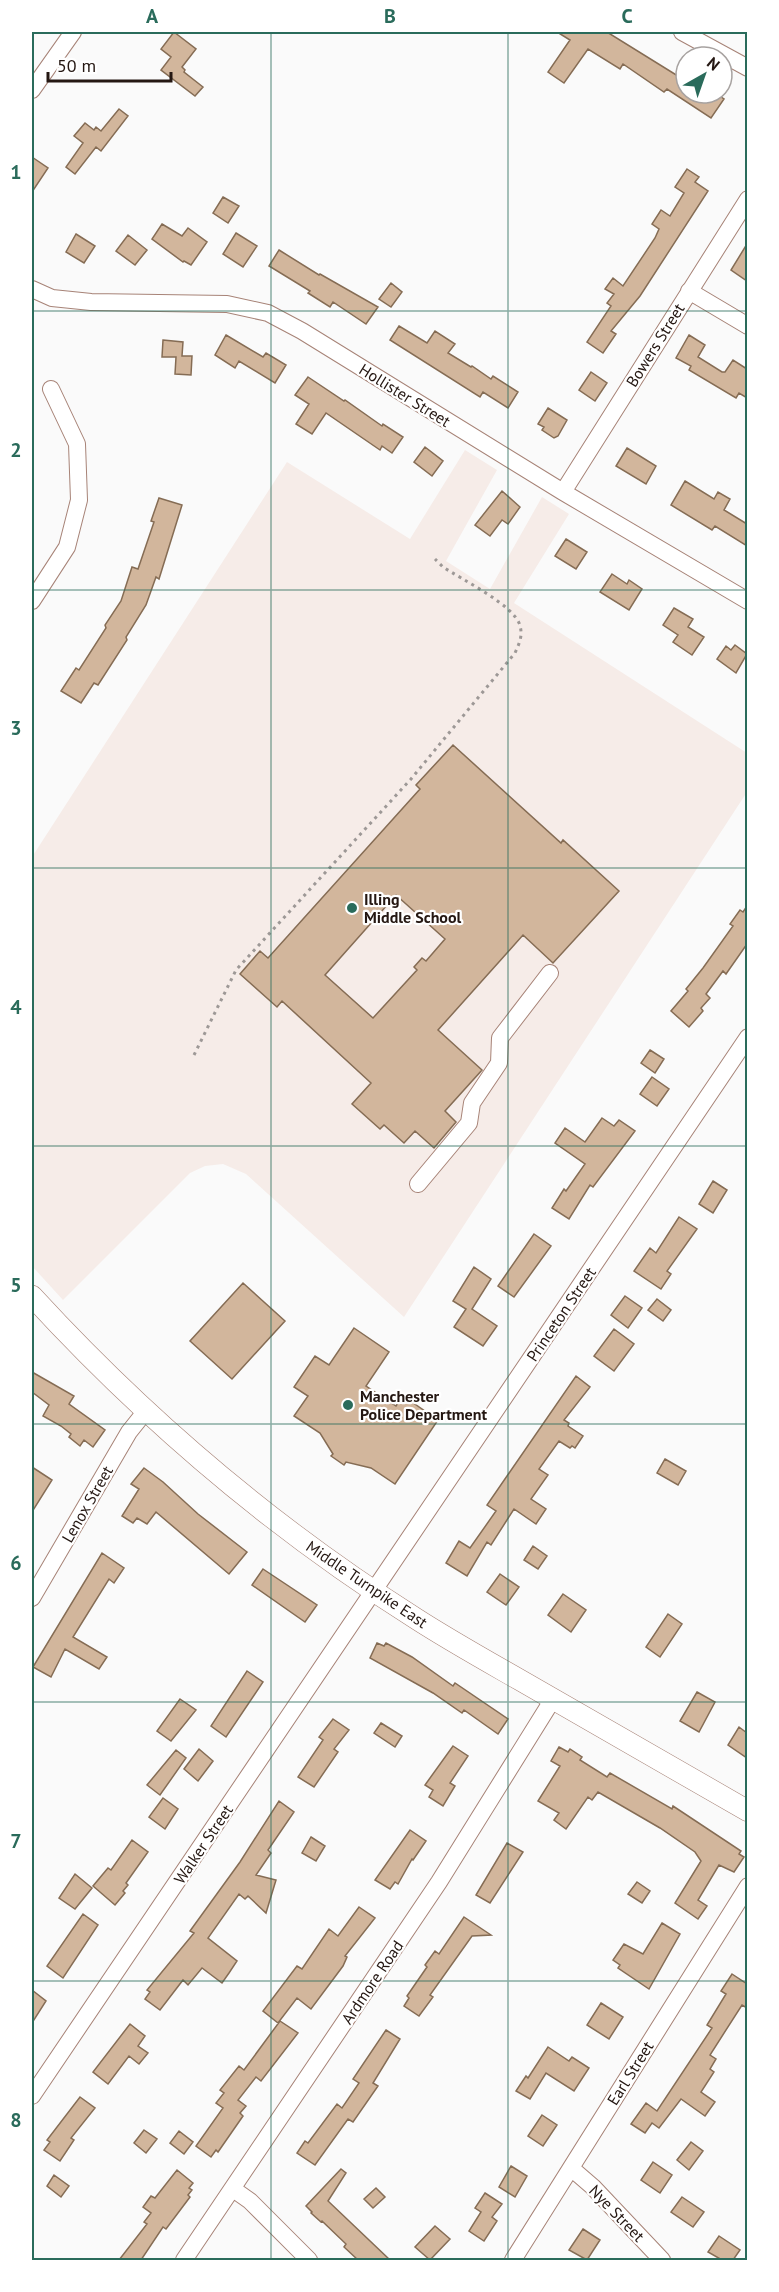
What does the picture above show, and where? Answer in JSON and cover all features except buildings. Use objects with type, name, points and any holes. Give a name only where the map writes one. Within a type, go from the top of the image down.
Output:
[{"type":"main road","name":"Middle Turnpike East","points":[[32,1296],[145,1412],[210,1469],[272,1518],[415,1618],[747,1811]]},
{"type":"street","points":[[32,90],[73,32]]},
{"type":"street","points":[[682,32],[747,68]]},
{"type":"street","name":"Bowers Street","points":[[563,492],[747,199]]},
{"type":"street","name":"Hollister Street","points":[[32,289],[52,298],[91,302],[227,304],[268,313],[312,337],[563,492],[747,601]]},
{"type":"street","points":[[689,291],[747,326]]},
{"type":"street","points":[[32,601],[67,547],[79,500],[77,444],[51,389]]},
{"type":"street","points":[[418,1184],[470,1123],[472,1103],[498,1063],[500,1038],[550,973]]},
{"type":"street","name":"Princeton Street","points":[[375,1591],[747,1037]]},
{"type":"street","name":"Lenox Street","points":[[32,1598],[129,1432],[145,1412]]},
{"type":"street","name":"Walker Street","points":[[32,2096],[375,1591]]},
{"type":"street","name":"Ardmore Road","points":[[184,2260],[439,1882],[553,1699]]},
{"type":"street","name":"Earl Street","points":[[513,2260],[747,1886]]},
{"type":"street","name":"Nye Street","points":[[571,2168],[593,2187],[662,2260]]},
{"type":"street","points":[[233,2189],[250,2201],[309,2260]]},
{"type":"path","points":[[194,1055],[236,970],[411,779],[515,653],[521,638],[520,624],[512,612],[443,567],[435,559]]},
{"type":"shaded area","name":"Illing Middle School","points":[[465,450],[497,470],[446,561],[490,589],[542,497],[569,514],[514,603],[747,753],[747,792],[404,1317],[246,1174],[223,1164],[205,1166],[190,1173],[63,1300],[32,1266],[32,857],[287,462],[410,539]]},
{"type":"place","name":"Illing Middle School","points":[[352,908]]},
{"type":"place","name":"Manchester Police Department","points":[[348,1405]]}]
